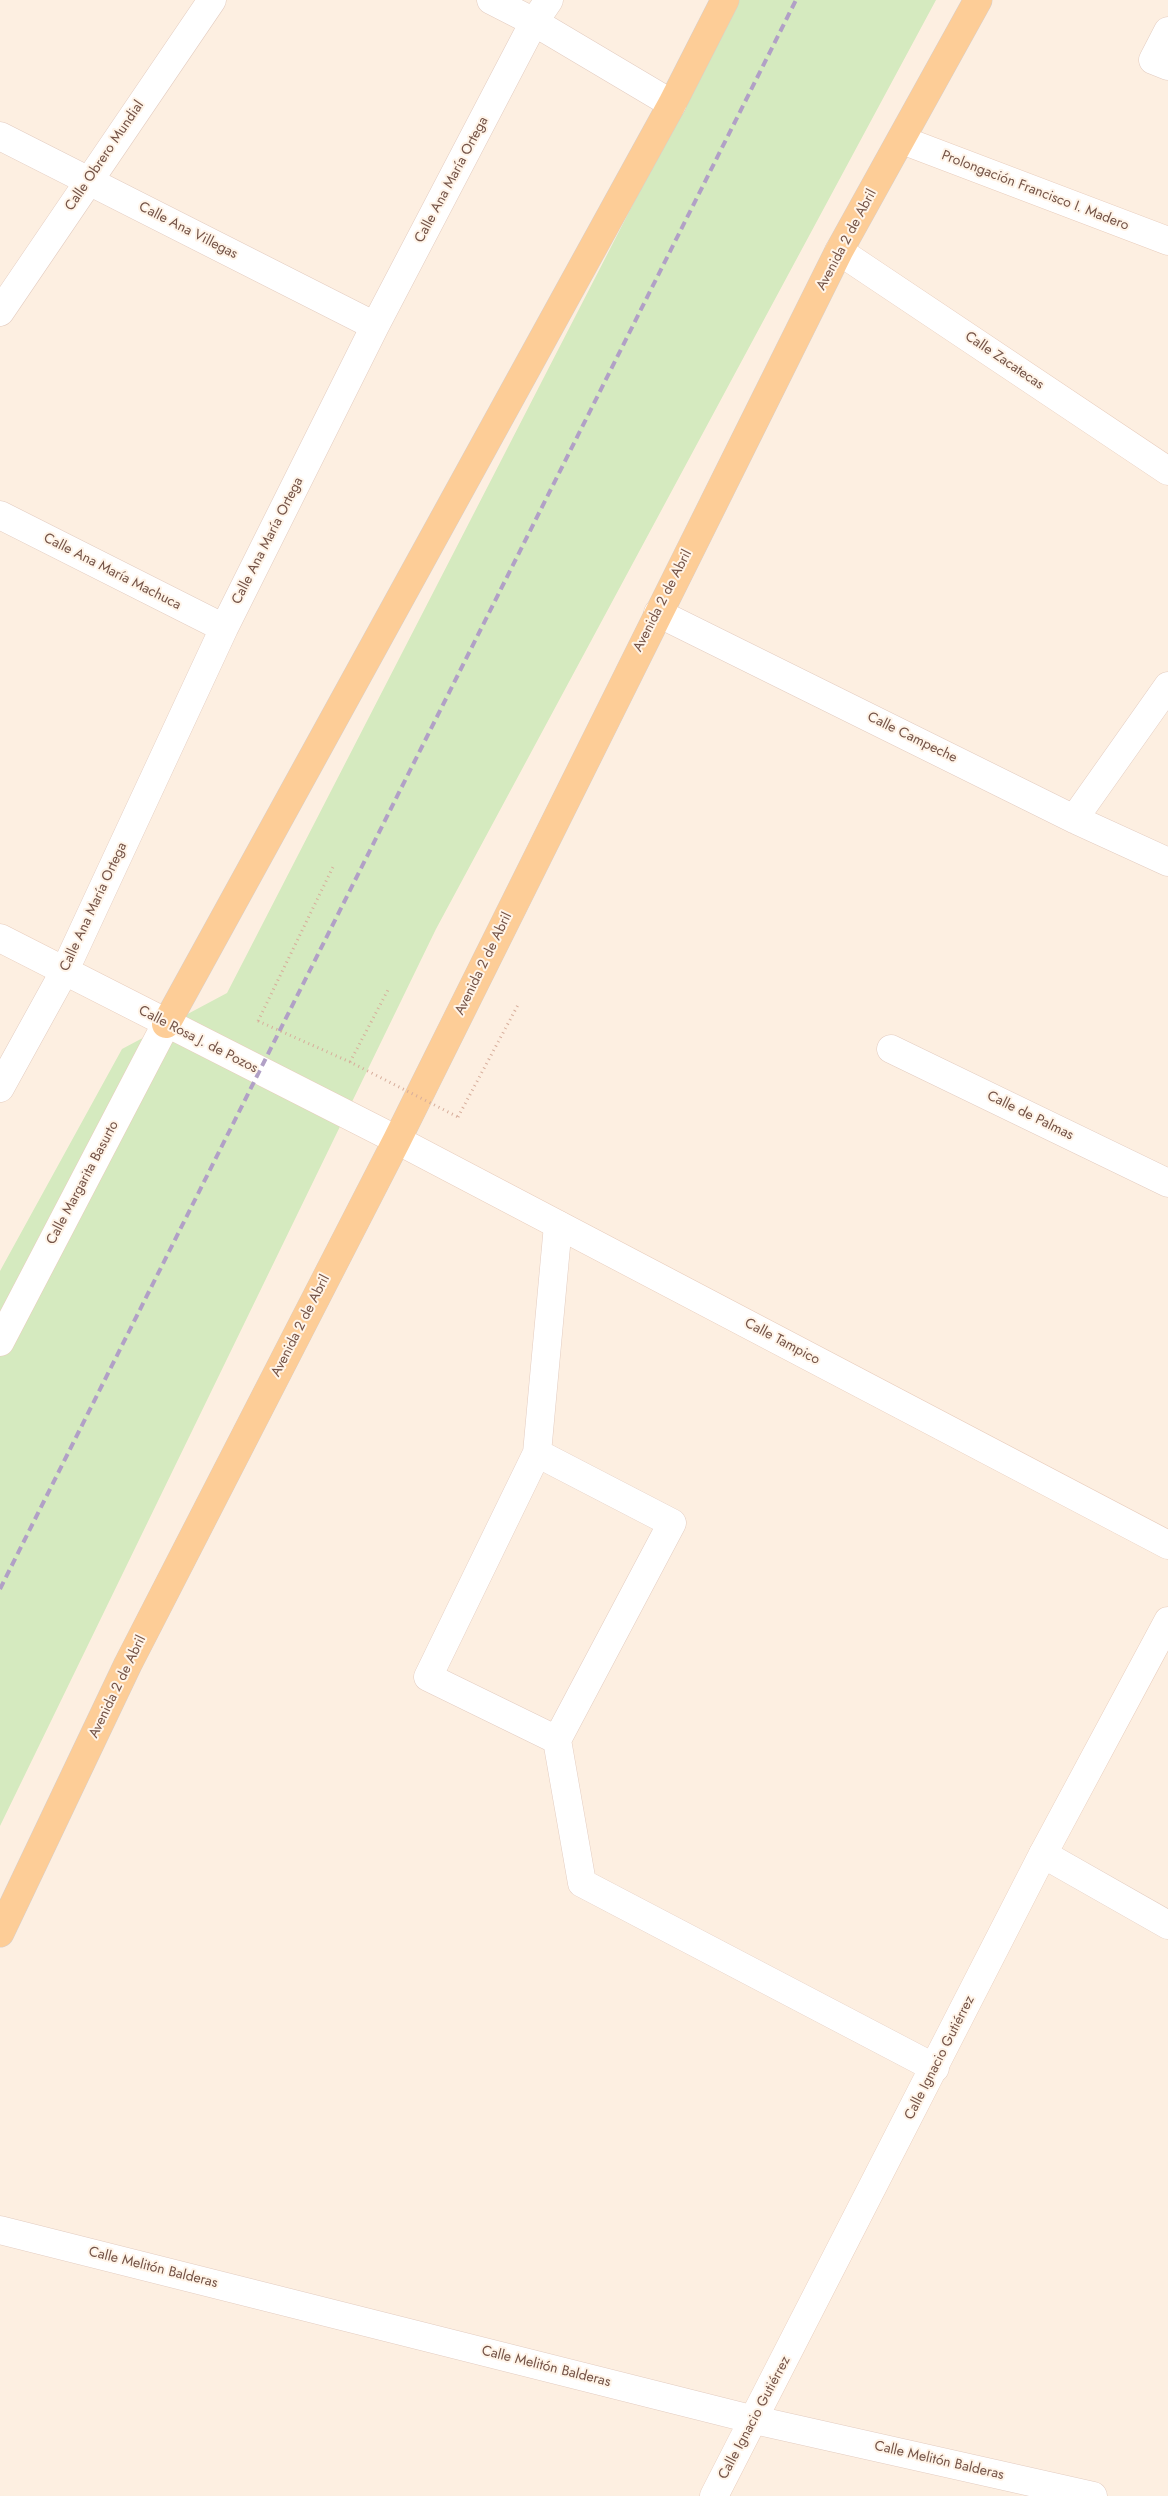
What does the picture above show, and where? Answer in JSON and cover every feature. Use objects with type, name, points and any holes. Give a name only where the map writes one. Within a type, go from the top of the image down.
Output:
[{"type":"main road","points":[[166,1024],[672,104],[725,0]]},
{"type":"main road","name":"Avenida 2 de Abril","points":[[0,1933],[128,1664],[397,1140],[839,251],[978,0]]},
{"type":"street","name":"Calle Obrero Mundial","points":[[0,312],[212,0]]},
{"type":"street","points":[[491,0],[542,11],[672,104]]},
{"type":"street","name":"Calle Ana María Ortega","points":[[0,1088],[64,972],[224,628],[375,326],[542,11]]},
{"type":"street","points":[[1160,63],[1168,31]]},
{"type":"street","name":"Calle Ana Villegas","points":[[0,136],[375,326]]},
{"type":"street","name":"Prolongación Francisco I. Madero","points":[[902,140],[1168,241]]},
{"type":"street","name":"Calle Zacatecas","points":[[839,251],[1168,471]]},
{"type":"street","name":"Calle Ana María Machuca","points":[[0,515],[224,628]]},
{"type":"street","name":"Calle Campeche","points":[[658,613],[1074,819],[1168,862]]},
{"type":"street","points":[[1074,819],[1168,686]]},
{"type":"street","name":"Calle Rosa J. de Pozos","points":[[0,938],[397,1140]]},
{"type":"street","name":"Calle Margarita Basurto","points":[[0,1342],[166,1024]]},
{"type":"street","name":"Calle de Palmas","points":[[891,1048],[1168,1183]]},
{"type":"street","name":"Calle Tampico","points":[[397,1140],[1168,1545]]},
{"type":"street","points":[[557,1740],[428,1678],[537,1453],[558,1224]]},
{"type":"street","points":[[537,1453],[672,1523],[557,1740],[582,1883],[935,2068]]},
{"type":"street","name":"Calle Ignacio Gutiérrez","points":[[714,2496],[755,2420],[1043,1854],[1168,1621]]},
{"type":"street","points":[[1043,1854],[1168,1925]]},
{"type":"street","name":"Calle Melitón Balderas","points":[[0,2230],[755,2420],[1093,2496]]},
{"type":"path","points":[[334,866],[258,1020],[350,1062],[458,1116],[519,1003]]},
{"type":"path","points":[[350,1062],[389,988]]},
{"type":"green space","points":[[734,0],[936,0],[436,929],[0,1826],[0,1271],[122,1049],[227,993],[664,144]]},
{"type":"railway","points":[[0,1589],[796,0]]}]
